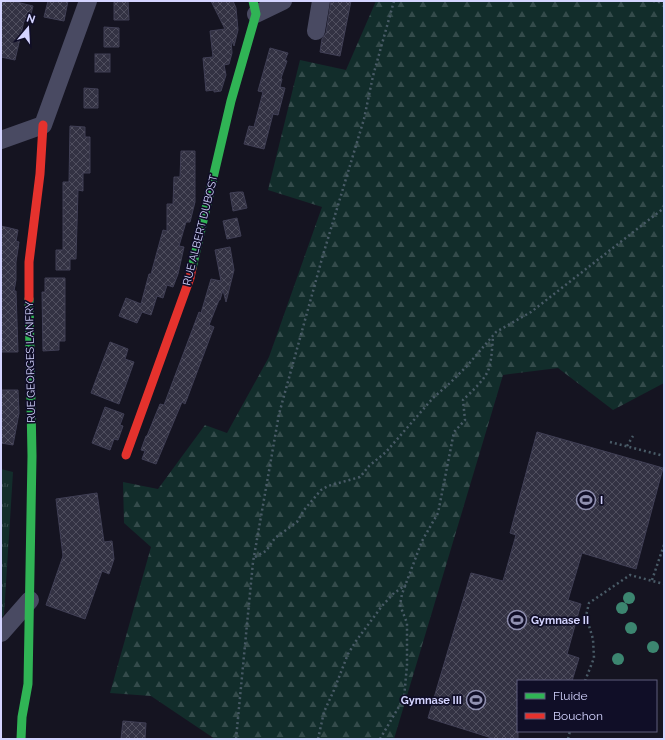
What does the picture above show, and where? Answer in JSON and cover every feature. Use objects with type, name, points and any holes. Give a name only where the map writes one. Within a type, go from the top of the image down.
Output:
[{"type":"street","points":[[1,140],[43,125],[88,1]]},
{"type":"street","points":[[254,7],[283,1]]},
{"type":"street","points":[[316,31],[321,1]]},
{"type":"street","name":"RUE ALBERT DUBOST","points":[[126,455],[190,278],[254,7]]},
{"type":"street","name":"RUE GEORGES LANFRY","points":[[21,739],[22,717],[28,684],[30,600],[32,456],[29,262],[40,174],[43,125]]},
{"type":"street","points":[[1,633],[30,600]]},
{"type":"path","points":[[236,739],[254,557],[279,414],[323,256],[364,119],[373,76],[394,1]]},
{"type":"path","points":[[653,1],[664,3]]},
{"type":"path","points":[[254,557],[266,551],[275,538],[297,522],[304,510],[321,490],[328,486],[360,476],[382,456],[432,398],[467,366],[496,332],[531,312],[664,208]]},
{"type":"path","points":[[380,739],[404,698],[407,665],[407,623],[400,605],[402,594],[422,540],[438,512],[454,432],[465,420],[463,400],[480,382],[488,370],[492,354],[493,336]]},
{"type":"path","points":[[627,446],[633,436]]},
{"type":"path","points":[[610,442],[664,456]]},
{"type":"path","points":[[652,580],[664,545]]},
{"type":"path","points":[[585,680],[594,658],[592,639],[586,616],[589,603],[630,575],[664,584]]},
{"type":"path","points":[[318,739],[324,712],[348,654],[356,640],[382,606],[394,593],[406,585]]},
{"type":"green space","points":[[376,1],[664,1],[664,383],[613,410],[558,368],[503,375],[394,739],[215,739],[151,696],[110,693],[151,547],[124,523],[123,482],[158,489],[205,425],[227,433],[269,357],[322,207],[268,190],[300,60],[346,70]]},
{"type":"green space","points":[[1,469],[13,472],[4,615],[1,618]]},
{"type":"building","points":[[1,1],[12,1],[33,6],[29,22],[24,21],[15,60],[1,57]]},
{"type":"building","points":[[48,1],[68,1],[64,21],[44,17]]},
{"type":"building","points":[[114,1],[128,1],[129,20],[114,20]]},
{"type":"building","points":[[211,1],[233,1],[236,8],[238,30],[234,46],[231,39],[232,53],[229,64],[224,65],[226,75],[221,91],[214,92],[214,90],[206,91],[203,58],[213,57],[210,31],[225,29]]},
{"type":"building","points":[[331,1],[351,1],[340,56],[320,52],[322,39],[326,33]]},
{"type":"building","points":[[104,27],[119,28],[119,47],[104,47]]},
{"type":"building","points":[[270,48],[288,53],[285,60],[287,61],[281,78],[280,87],[285,88],[278,115],[273,114],[264,149],[244,144],[249,126],[254,127],[263,92],[258,91]]},
{"type":"building","points":[[95,54],[110,54],[110,72],[95,72]]},
{"type":"building","points":[[84,88],[98,89],[98,108],[84,108]]},
{"type":"building","points":[[70,126],[85,127],[85,137],[90,137],[90,173],[83,173],[83,191],[78,190],[76,259],[70,259],[70,270],[56,270],[56,250],[63,250],[63,182],[69,182]]},
{"type":"building","points":[[181,151],[195,151],[195,202],[190,222],[186,222],[179,246],[184,247],[178,274],[173,287],[167,285],[163,298],[157,296],[151,315],[142,312],[137,323],[119,316],[126,298],[141,304],[163,230],[167,231],[167,204],[173,204],[174,177],[180,177]]},
{"type":"building","points":[[243,192],[247,208],[233,211],[230,193]]},
{"type":"building","points":[[237,218],[241,236],[227,239],[223,221]]},
{"type":"building","points":[[1,226],[18,230],[16,241],[19,242],[14,291],[16,291],[18,352],[1,352]]},
{"type":"building","points":[[230,247],[234,270],[226,302],[223,290],[209,325],[214,327],[185,404],[182,402],[156,464],[142,459],[145,451],[141,450],[146,436],[160,404],[164,405],[199,312],[201,313],[211,279],[221,281],[215,250]]},
{"type":"building","points":[[45,278],[65,278],[65,341],[59,341],[59,350],[43,351],[42,292],[45,292]]},
{"type":"building","points":[[110,342],[128,349],[125,359],[134,362],[119,404],[91,393]]},
{"type":"building","points":[[1,390],[18,390],[19,413],[13,445],[1,443]]},
{"type":"building","points":[[105,407],[124,414],[120,425],[123,426],[118,440],[114,439],[110,450],[92,443]]},
{"type":"building","points":[[537,432],[663,468],[636,569],[582,553],[568,600],[581,604],[567,654],[579,658],[572,680],[517,680],[518,739],[495,739],[428,718],[471,573],[503,581],[516,535],[510,533]]},
{"type":"building","points":[[97,493],[104,542],[112,541],[114,559],[109,574],[102,571],[85,619],[46,605],[63,556],[56,499]]},
{"type":"building","points":[[123,721],[146,723],[145,739],[121,739]]},
{"type":"traffic: fast","points":[[192,268],[231,101],[256,14],[253,1]]},
{"type":"traffic: fast","points":[[21,739],[22,717],[28,684],[32,456],[29,299]]},
{"type":"traffic: jam","points":[[29,299],[29,262],[40,174],[43,125]]},
{"type":"traffic: jam","points":[[126,455],[190,278],[192,268]]},
{"type":"place","name":"I","points":[[586,500]]},
{"type":"place","name":"Gymnase II","points":[[517,620]]},
{"type":"place","name":"Gymnase III","points":[[476,700]]}]
